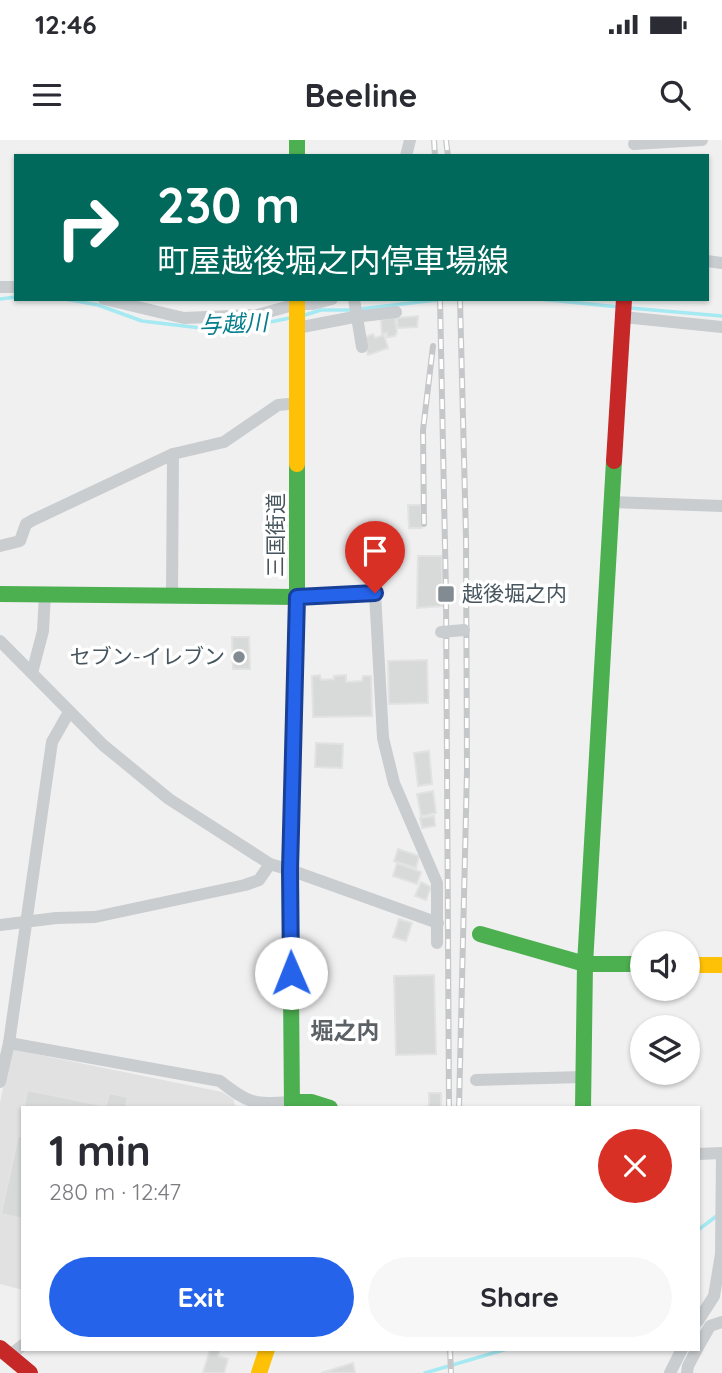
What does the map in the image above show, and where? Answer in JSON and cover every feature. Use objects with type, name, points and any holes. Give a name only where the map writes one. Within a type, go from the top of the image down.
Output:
[{"type":"main road","points":[[583,1106],[585,964],[624,301]]},
{"type":"main road","name":"三国街道","points":[[293,1105],[290,870],[297,597],[297,302]]},
{"type":"main road","points":[[0,594],[297,597],[375,593]]},
{"type":"main road","points":[[480,934],[585,964],[630,964]]},
{"type":"main road","points":[[700,965],[722,965]]},
{"type":"main road","points":[[293,1105],[311,1101],[325,1106]]},
{"type":"main road","points":[[259,1373],[266,1351]]},
{"type":"main road","points":[[5,1352],[30,1373]]},
{"type":"street","points":[[634,147],[702,140]]},
{"type":"street","points":[[112,301],[184,318],[257,315],[297,302],[313,304],[324,301]]},
{"type":"street","points":[[355,301],[362,347]]},
{"type":"street","points":[[298,328],[357,316],[396,312]]},
{"type":"street","points":[[623,317],[722,327]]},
{"type":"street","points":[[0,546],[20,541],[26,524],[33,520],[173,454],[224,442],[278,405],[298,402]]},
{"type":"street","points":[[172,596],[173,454]]},
{"type":"street","points":[[611,502],[722,506]]},
{"type":"street","points":[[375,593],[383,738],[394,783],[438,883],[437,943]]},
{"type":"street","points":[[32,673],[43,631],[45,594]]},
{"type":"street","points":[[441,632],[464,630]]},
{"type":"street","points":[[0,641],[103,745],[169,799],[270,864],[438,923]]},
{"type":"street","points":[[0,1082],[9,1043],[52,742],[69,712]]},
{"type":"street","points":[[0,925],[95,916],[245,885],[259,880],[270,864]]},
{"type":"street","points":[[9,1043],[220,1081],[243,1099],[293,1105]]},
{"type":"street","points":[[476,1080],[583,1077]]},
{"type":"street","points":[[700,1154],[722,1153],[721,1254],[714,1296],[700,1318]]},
{"type":"street","points":[[700,1344],[710,1326],[722,1322]]},
{"type":"street","points":[[670,1373],[681,1351]]},
{"type":"street","points":[[687,1373],[696,1351]]},
{"type":"shaded area","points":[[11,1049],[222,1092],[233,1099],[235,1106],[21,1106],[21,1289],[0,1284],[0,1103]]},
{"type":"building","points":[[418,316],[417,327],[398,328],[397,318]]},
{"type":"building","points":[[395,317],[397,332],[395,336],[387,337],[387,333],[382,334],[381,320]]},
{"type":"building","points":[[373,334],[375,338],[384,335],[388,348],[368,355],[363,338]]},
{"type":"building","points":[[408,505],[421,505],[422,528],[409,528]]},
{"type":"building","points":[[418,556],[442,556],[442,606],[417,608]]},
{"type":"building","points":[[232,637],[249,637],[250,669],[233,669]]},
{"type":"building","points":[[427,660],[428,703],[389,704],[388,661]]},
{"type":"building","points":[[320,675],[321,680],[346,675],[346,682],[362,681],[363,676],[371,676],[372,716],[313,717],[312,676]]},
{"type":"building","points":[[316,743],[343,744],[342,768],[315,767]]},
{"type":"building","points":[[429,751],[432,784],[418,786],[414,753]]},
{"type":"building","points":[[433,791],[436,813],[421,816],[417,794]]},
{"type":"building","points":[[434,816],[435,826],[422,828],[420,818]]},
{"type":"building","points":[[398,849],[419,856],[416,868],[394,861]]},
{"type":"building","points":[[397,863],[421,872],[417,884],[393,876]]},
{"type":"building","points":[[421,882],[431,887],[426,900],[415,896]]},
{"type":"building","points":[[399,919],[412,923],[406,941],[393,937]]},
{"type":"building","points":[[434,975],[436,1054],[396,1055],[394,976]]},
{"type":"building","points":[[27,1090],[106,1106],[24,1106]]},
{"type":"building","points":[[109,1093],[128,1097],[126,1106],[106,1106]]},
{"type":"building","points":[[429,1093],[441,1093],[441,1106],[429,1106]]},
{"type":"building","points":[[18,1136],[21,1136],[21,1219],[1,1214]]},
{"type":"building","points":[[209,1351],[219,1351],[218,1356],[228,1359],[224,1373],[203,1373]]},
{"type":"building","points":[[353,1363],[355,1373],[321,1373]]},
{"type":"waterway","name":"与越川","points":[[0,299],[14,297]]},
{"type":"waterway","name":"与越川","points":[[76,301],[98,305],[142,321],[209,329],[235,329],[290,318]]},
{"type":"waterway","name":"与越川","points":[[360,309],[428,301]]},
{"type":"waterway","name":"与越川","points":[[559,301],[619,307]]},
{"type":"waterway","name":"与越川","points":[[630,308],[722,316]]},
{"type":"waterway","name":"与越川","points":[[305,315],[321,310],[352,310]]},
{"type":"waterway","points":[[700,1228],[718,1215]]},
{"type":"waterway","points":[[425,1373],[500,1351]]},
{"type":"railway","points":[[434,140],[435,154]]},
{"type":"railway","points":[[446,140],[448,154]]},
{"type":"railway","points":[[440,301],[446,594],[449,1106]]},
{"type":"railway","points":[[459,1106],[467,770],[466,537],[460,301]]},
{"type":"railway","points":[[424,524],[423,430],[433,346]]},
{"type":"railway","points":[[450,1351],[451,1373]]},
{"type":"traffic: fast","points":[[297,140],[297,154]]},
{"type":"traffic: fast","points":[[583,1106],[585,964],[614,461]]},
{"type":"traffic: fast","points":[[292,1106],[290,870],[297,597],[297,464]]},
{"type":"traffic: fast","points":[[0,594],[297,597],[375,593]]},
{"type":"traffic: fast","points":[[480,934],[585,964],[630,964]]},
{"type":"traffic: fast","points":[[293,1102],[311,1102],[324,1106]]},
{"type":"traffic: slow","points":[[297,301],[297,464]]},
{"type":"traffic: slow","points":[[700,965],[722,965]]},
{"type":"traffic: slow","points":[[259,1373],[266,1351]]},
{"type":"traffic: jam","points":[[614,461],[624,301]]},
{"type":"traffic: jam","points":[[0,1348],[30,1373]]},
{"type":"place","name":"越後堀之内","points":[[446,594]]},
{"type":"place","name":"セブン-イレブン","points":[[239,657]]},
{"type":"district","name":"堀之内","points":[[345,1031]]},
{"type":"route","points":[[291,973],[290,870],[297,597],[375,593]]}]
